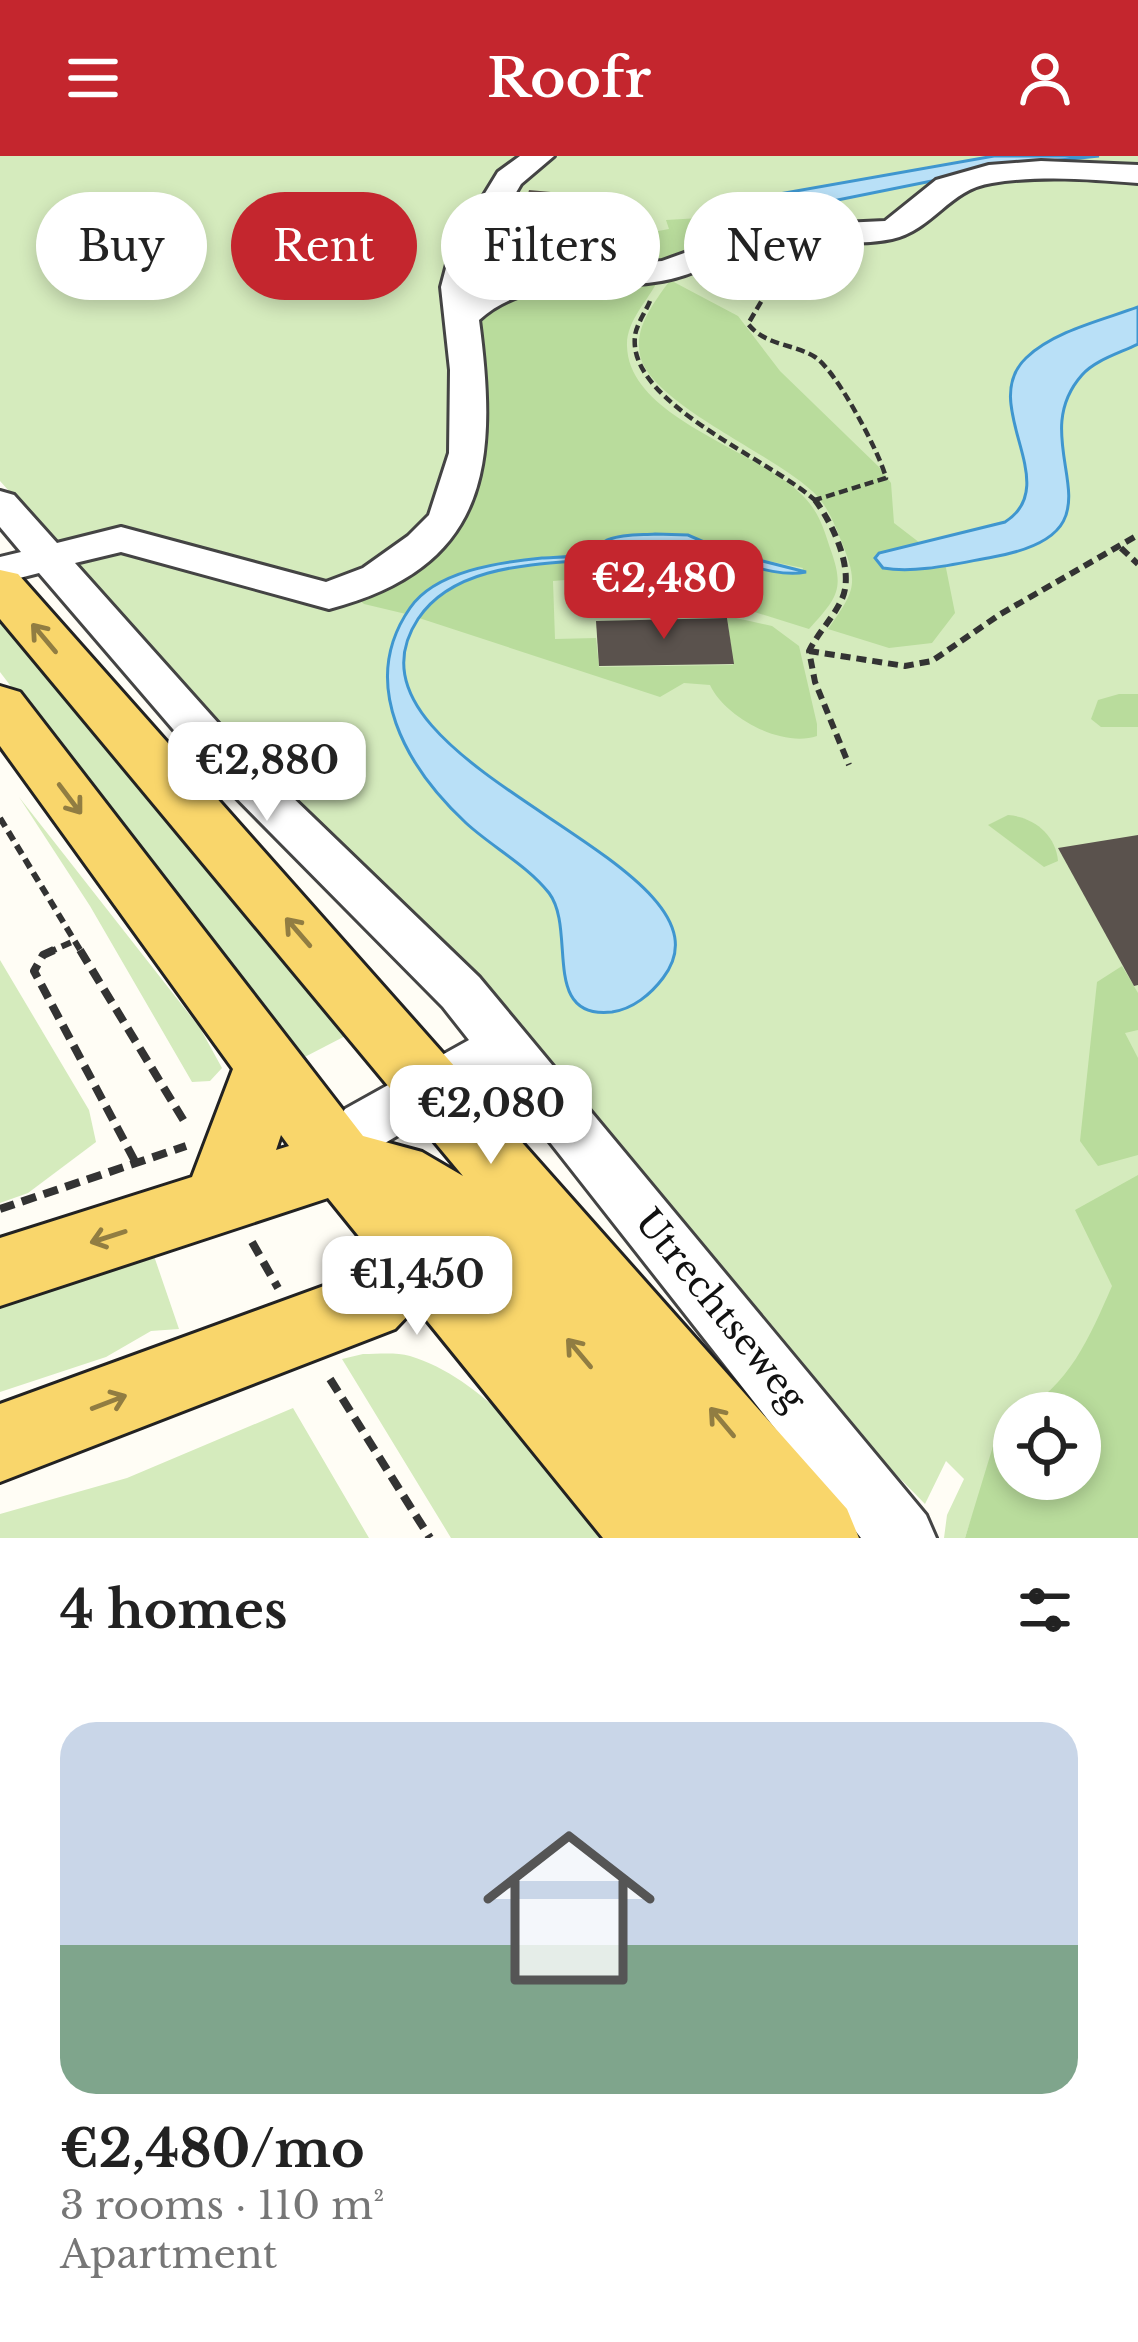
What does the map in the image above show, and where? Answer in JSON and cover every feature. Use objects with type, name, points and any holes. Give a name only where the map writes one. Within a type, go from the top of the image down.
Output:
[{"type":"main road","name":"Utrechtseweg","points":[[0,586],[818,1538]]},
{"type":"main road","points":[[0,705],[234,1100],[243,1144],[229,1213]]},
{"type":"main road","points":[[234,1100],[342,1163],[403,1247],[425,1310],[506,1357],[656,1538]]},
{"type":"main road","points":[[403,1247],[442,1100]]},
{"type":"main road","points":[[0,1272],[229,1213],[342,1163]]},
{"type":"main road","points":[[0,1444],[403,1247],[446,1203],[512,1272],[736,1538]]},
{"type":"street","points":[[501,192],[509,178],[539,156]]},
{"type":"street","points":[[864,231],[892,230],[926,211],[946,187],[981,177],[1061,170],[1138,174]]},
{"type":"street","points":[[660,271],[684,263]]},
{"type":"street","points":[[0,570],[121,539],[329,596],[377,577],[422,545],[446,520],[461,486],[470,422],[459,300]]},
{"type":"street","points":[[460,319],[482,300]]},
{"type":"street","name":"Utrechtseweg","points":[[0,503],[219,753],[428,955],[506,1045],[903,1538]]},
{"type":"street","points":[[342,1163],[365,1126],[442,1100],[506,1045]]},
{"type":"path","points":[[673,268],[638,317],[635,355],[643,376],[686,414],[777,468],[815,500],[842,559],[846,589],[809,651],[815,682],[849,765]]},
{"type":"path","points":[[762,300],[748,324],[762,338],[814,356],[829,368],[883,459],[886,478],[815,500]]},
{"type":"path","points":[[809,651],[905,666],[932,662],[999,615],[1138,535]]},
{"type":"path","points":[[1121,548],[1138,564]]},
{"type":"path","points":[[0,818],[74,941],[234,1100],[137,1165],[0,1209]]},
{"type":"path","points":[[74,941],[43,955],[34,970],[137,1165]]},
{"type":"path","points":[[229,1213],[279,1289]]},
{"type":"path","points":[[330,1379],[430,1538]]},
{"type":"green space","points":[[0,156],[1138,156],[1138,1538],[994,1500],[1101,1500],[1101,1392],[993,1392],[993,1500],[979,1496],[965,1538],[944,1538],[947,1515],[964,1479],[946,1461],[925,1504],[0,481]]},
{"type":"green space","points":[[684,219],[684,260],[660,269],[660,231],[669,229],[666,220]]},
{"type":"green space","points":[[670,280],[684,287],[684,300],[708,300],[738,316],[780,371],[879,467],[891,483],[894,523],[920,543],[879,553],[930,566],[945,563],[955,613],[932,643],[889,648],[828,629],[852,586],[846,553],[833,522],[818,497],[800,481],[691,411],[649,374],[640,355],[640,334]]},
{"type":"green space","points":[[646,300],[628,337],[633,372],[673,414],[759,464],[805,498],[817,515],[837,573],[836,592],[809,629],[732,605],[697,573],[672,560],[601,577],[553,581],[555,639],[596,638],[599,667],[733,665],[727,616],[772,626],[799,646],[817,736],[787,738],[756,727],[728,708],[710,685],[684,683],[660,697],[419,618],[458,586],[481,576],[532,566],[681,551],[801,574],[803,568],[738,555],[678,534],[613,537],[584,555],[523,560],[454,577],[418,599],[406,614],[364,604],[355,596],[446,528],[470,317],[487,303]]},
{"type":"green space","points":[[0,610],[355,1031],[295,1062],[0,672]]},
{"type":"green space","points":[[1138,694],[1138,727],[1101,727],[1091,719],[1098,700]]},
{"type":"green space","points":[[19,797],[200,1028],[222,1068],[210,1081],[192,1082],[90,906]]},
{"type":"green space","points":[[1008,815],[1042,829],[1058,861],[1044,867],[988,825]]},
{"type":"green space","points":[[0,960],[89,1110],[96,1142],[28,1193],[0,1203]]},
{"type":"green space","points":[[1122,966],[1138,993],[1138,1030],[1125,1033],[1138,1058],[1138,1155],[1098,1166],[1080,1141],[1097,982]]},
{"type":"green space","points":[[1138,1175],[1138,1538],[965,1538],[993,1446],[993,1500],[1101,1500],[1101,1392],[1048,1392],[1076,1359],[1112,1286],[1075,1210]]},
{"type":"green space","points":[[154,1256],[179,1329],[151,1331],[106,1357],[0,1392],[0,1305]]},
{"type":"green space","points":[[363,1354],[410,1356],[468,1386],[520,1432],[609,1538],[451,1538],[342,1359]]},
{"type":"green space","points":[[293,1408],[369,1538],[0,1538],[0,1514],[127,1478]]},
{"type":"water","points":[[994,156],[1099,156],[1011,165],[864,195],[791,192]]},
{"type":"water","points":[[1138,307],[1138,344],[1087,370],[1066,402],[1061,430],[1068,507],[1059,528],[1036,545],[993,557],[924,569],[883,568],[875,558],[879,553],[1005,522],[1021,506],[1027,487],[1010,398],[1013,377],[1026,358],[1050,340]]},
{"type":"water","points":[[688,535],[727,552],[806,572],[778,572],[681,551],[505,569],[456,586],[435,600],[418,619],[404,672],[428,721],[477,767],[649,893],[674,935],[663,978],[647,995],[620,1010],[590,1011],[576,1002],[568,988],[561,928],[549,893],[444,801],[408,751],[389,695],[388,666],[395,637],[410,608],[435,585],[507,562],[582,555],[615,537]]},
{"type":"building","points":[[727,618],[734,664],[599,666],[596,621]]},
{"type":"building","points":[[1138,835],[1138,985],[1134,986],[1058,848]]}]
